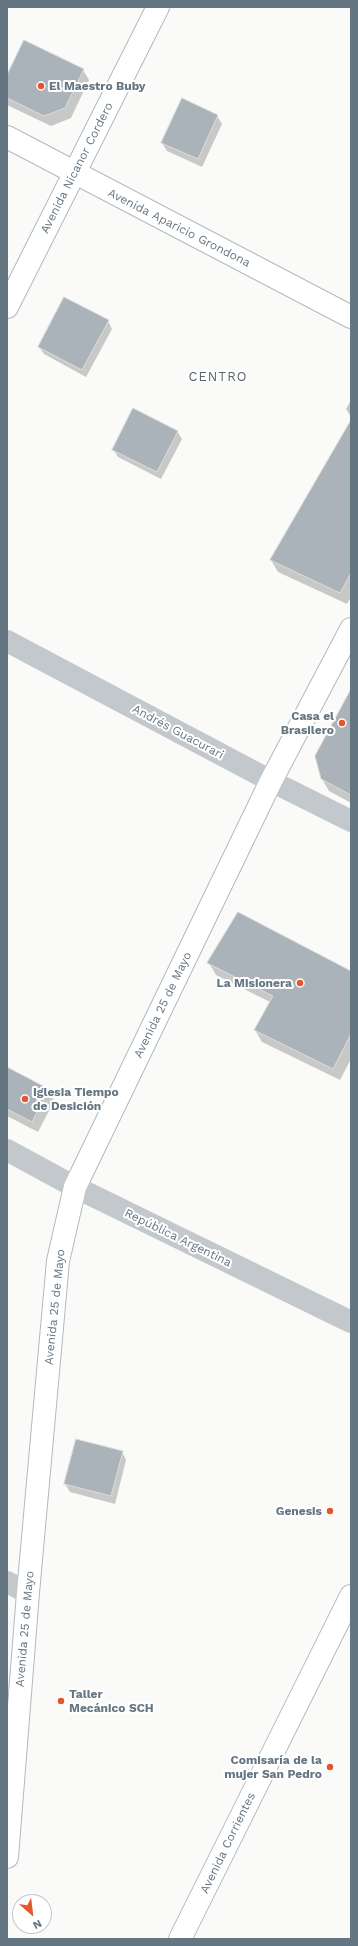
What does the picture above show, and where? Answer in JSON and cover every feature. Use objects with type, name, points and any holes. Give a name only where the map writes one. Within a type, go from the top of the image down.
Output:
[{"type":"main road","name":"Avenida Nicanor Cordero","points":[[7,307],[158,7]]},
{"type":"main road","name":"Avenida Aparicio Grondona","points":[[7,138],[351,317]]},
{"type":"main road","name":"Avenida 25 de Mayo","points":[[7,1857],[28,1593],[58,1261],[75,1187],[271,782],[351,629]]},
{"type":"main road","name":"Avenida Corrientes","points":[[180,1939],[351,1596]]},
{"type":"street","name":"Andrés Guacurari","points":[[7,641],[271,782],[351,821]]},
{"type":"street","name":"República Argentina","points":[[7,1150],[75,1187],[351,1322]]},
{"type":"street","points":[[7,1582],[28,1593]]},
{"type":"building","name":"El Maestro Buby","points":[[24,40],[84,69],[65,108],[44,116],[7,98],[7,75]]},
{"type":"building","points":[[182,98],[218,115],[198,159],[161,143]]},
{"type":"building","points":[[64,297],[109,320],[82,370],[38,347]]},
{"type":"building","points":[[133,408],[178,431],[157,472],[112,450]]},
{"type":"building","points":[[351,420],[351,573],[340,593],[270,560]]},
{"type":"building","name":"Casa el Brasilero","points":[[351,689],[351,795],[321,779],[315,756]]},
{"type":"building","name":"La Misionera","points":[[238,912],[351,971],[351,1034],[333,1069],[254,1030],[273,996],[207,963]]},
{"type":"building","name":"Iglesia Tiempo de Desición","points":[[7,1067],[49,1089],[32,1122],[7,1109]]},
{"type":"building","points":[[76,1439],[123,1451],[111,1496],[64,1484]]},
{"type":"place","name":"El Maestro Buby","points":[[41,86]]},
{"type":"place","name":"Casa el Brasilero","points":[[342,723]]},
{"type":"place","name":"La Misionera","points":[[300,983]]},
{"type":"place","name":"Iglesia Tiempo de Desición","points":[[25,1099]]},
{"type":"place","name":"Genesis","points":[[330,1511]]},
{"type":"place","name":"Taller Mecánico SCH","points":[[61,1701]]},
{"type":"place","name":"Comisaría de la mujer San Pedro","points":[[330,1767]]},
{"type":"district","name":"CENTRO","points":[[218,377]]}]
